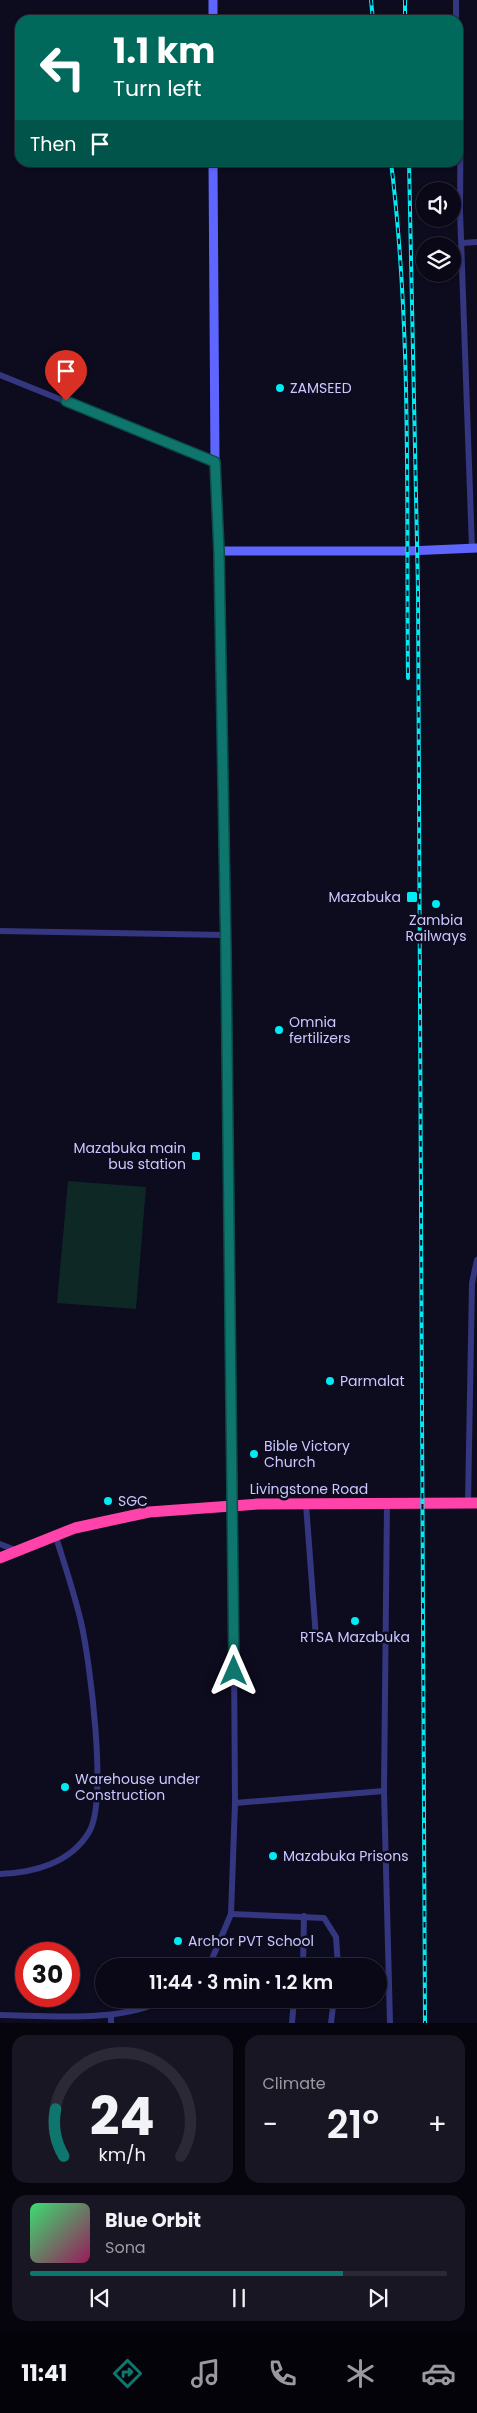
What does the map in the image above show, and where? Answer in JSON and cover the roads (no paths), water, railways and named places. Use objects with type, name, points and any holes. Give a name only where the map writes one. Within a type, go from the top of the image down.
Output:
[{"type":"highway","name":"Livingstone Road","points":[[0,1558],[55,1534],[110,1519],[149,1512],[233,1505],[472,1503]]},
{"type":"main road","points":[[213,0],[213,15]]},
{"type":"main road","points":[[213,167],[215,462],[219,551],[233,1505]]},
{"type":"main road","points":[[219,551],[408,551],[474,548]]},
{"type":"street","points":[[456,0],[456,15]]},
{"type":"street","points":[[460,167],[462,300],[474,548]]},
{"type":"street","points":[[462,243],[477,242]]},
{"type":"street","points":[[0,375],[215,462]]},
{"type":"street","points":[[0,931],[225,934]]},
{"type":"street","points":[[472,1503],[472,1283],[477,1260]]},
{"type":"street","points":[[306,1504],[316,1638]]},
{"type":"street","points":[[387,1504],[384,1791],[390,2023]]},
{"type":"street","points":[[213,1958],[231,1914],[235,1803],[233,1505]]},
{"type":"street","points":[[0,1874],[34,1870],[55,1863],[82,1843],[95,1819],[98,1792],[89,1663],[81,1621],[55,1534]]},
{"type":"street","points":[[0,1544],[15,1550]]},
{"type":"street","points":[[235,1803],[384,1791]]},
{"type":"street","points":[[231,1914],[320,1917],[327,1920],[336,1937],[337,1958]]},
{"type":"street","points":[[303,1958],[304,1916]]},
{"type":"street","points":[[0,2015],[111,2015],[144,2008]]},
{"type":"street","points":[[292,2023],[293,2008]]},
{"type":"street","points":[[331,2023],[333,2008]]},
{"type":"street","points":[[111,2015],[111,2023]]},
{"type":"railway","points":[[371,0],[372,15]]},
{"type":"railway","points":[[405,0],[405,15]]},
{"type":"railway","points":[[392,167],[398,226],[405,355],[408,678]]},
{"type":"railway","points":[[409,167],[418,591],[425,2023]]},
{"type":"place","name":"ZAMSEED","points":[[280,388]]},
{"type":"place","name":"Mazabuka","points":[[412,897]]},
{"type":"place","name":"Zambia Railways","points":[[436,904]]},
{"type":"place","name":"Omnia fertilizers","points":[[279,1030]]},
{"type":"place","name":"Mazabuka main bus station","points":[[196,1156]]},
{"type":"place","name":"Parmalat","points":[[330,1381]]},
{"type":"place","name":"Bible Victory Church","points":[[254,1454]]},
{"type":"place","name":"SGC","points":[[108,1501]]},
{"type":"place","name":"RTSA Mazabuka","points":[[355,1621]]},
{"type":"place","name":"Warehouse under Construction","points":[[65,1787]]},
{"type":"place","name":"Mazabuka Prisons","points":[[273,1856]]},
{"type":"place","name":"Archor PVT School","points":[[178,1941]]}]
